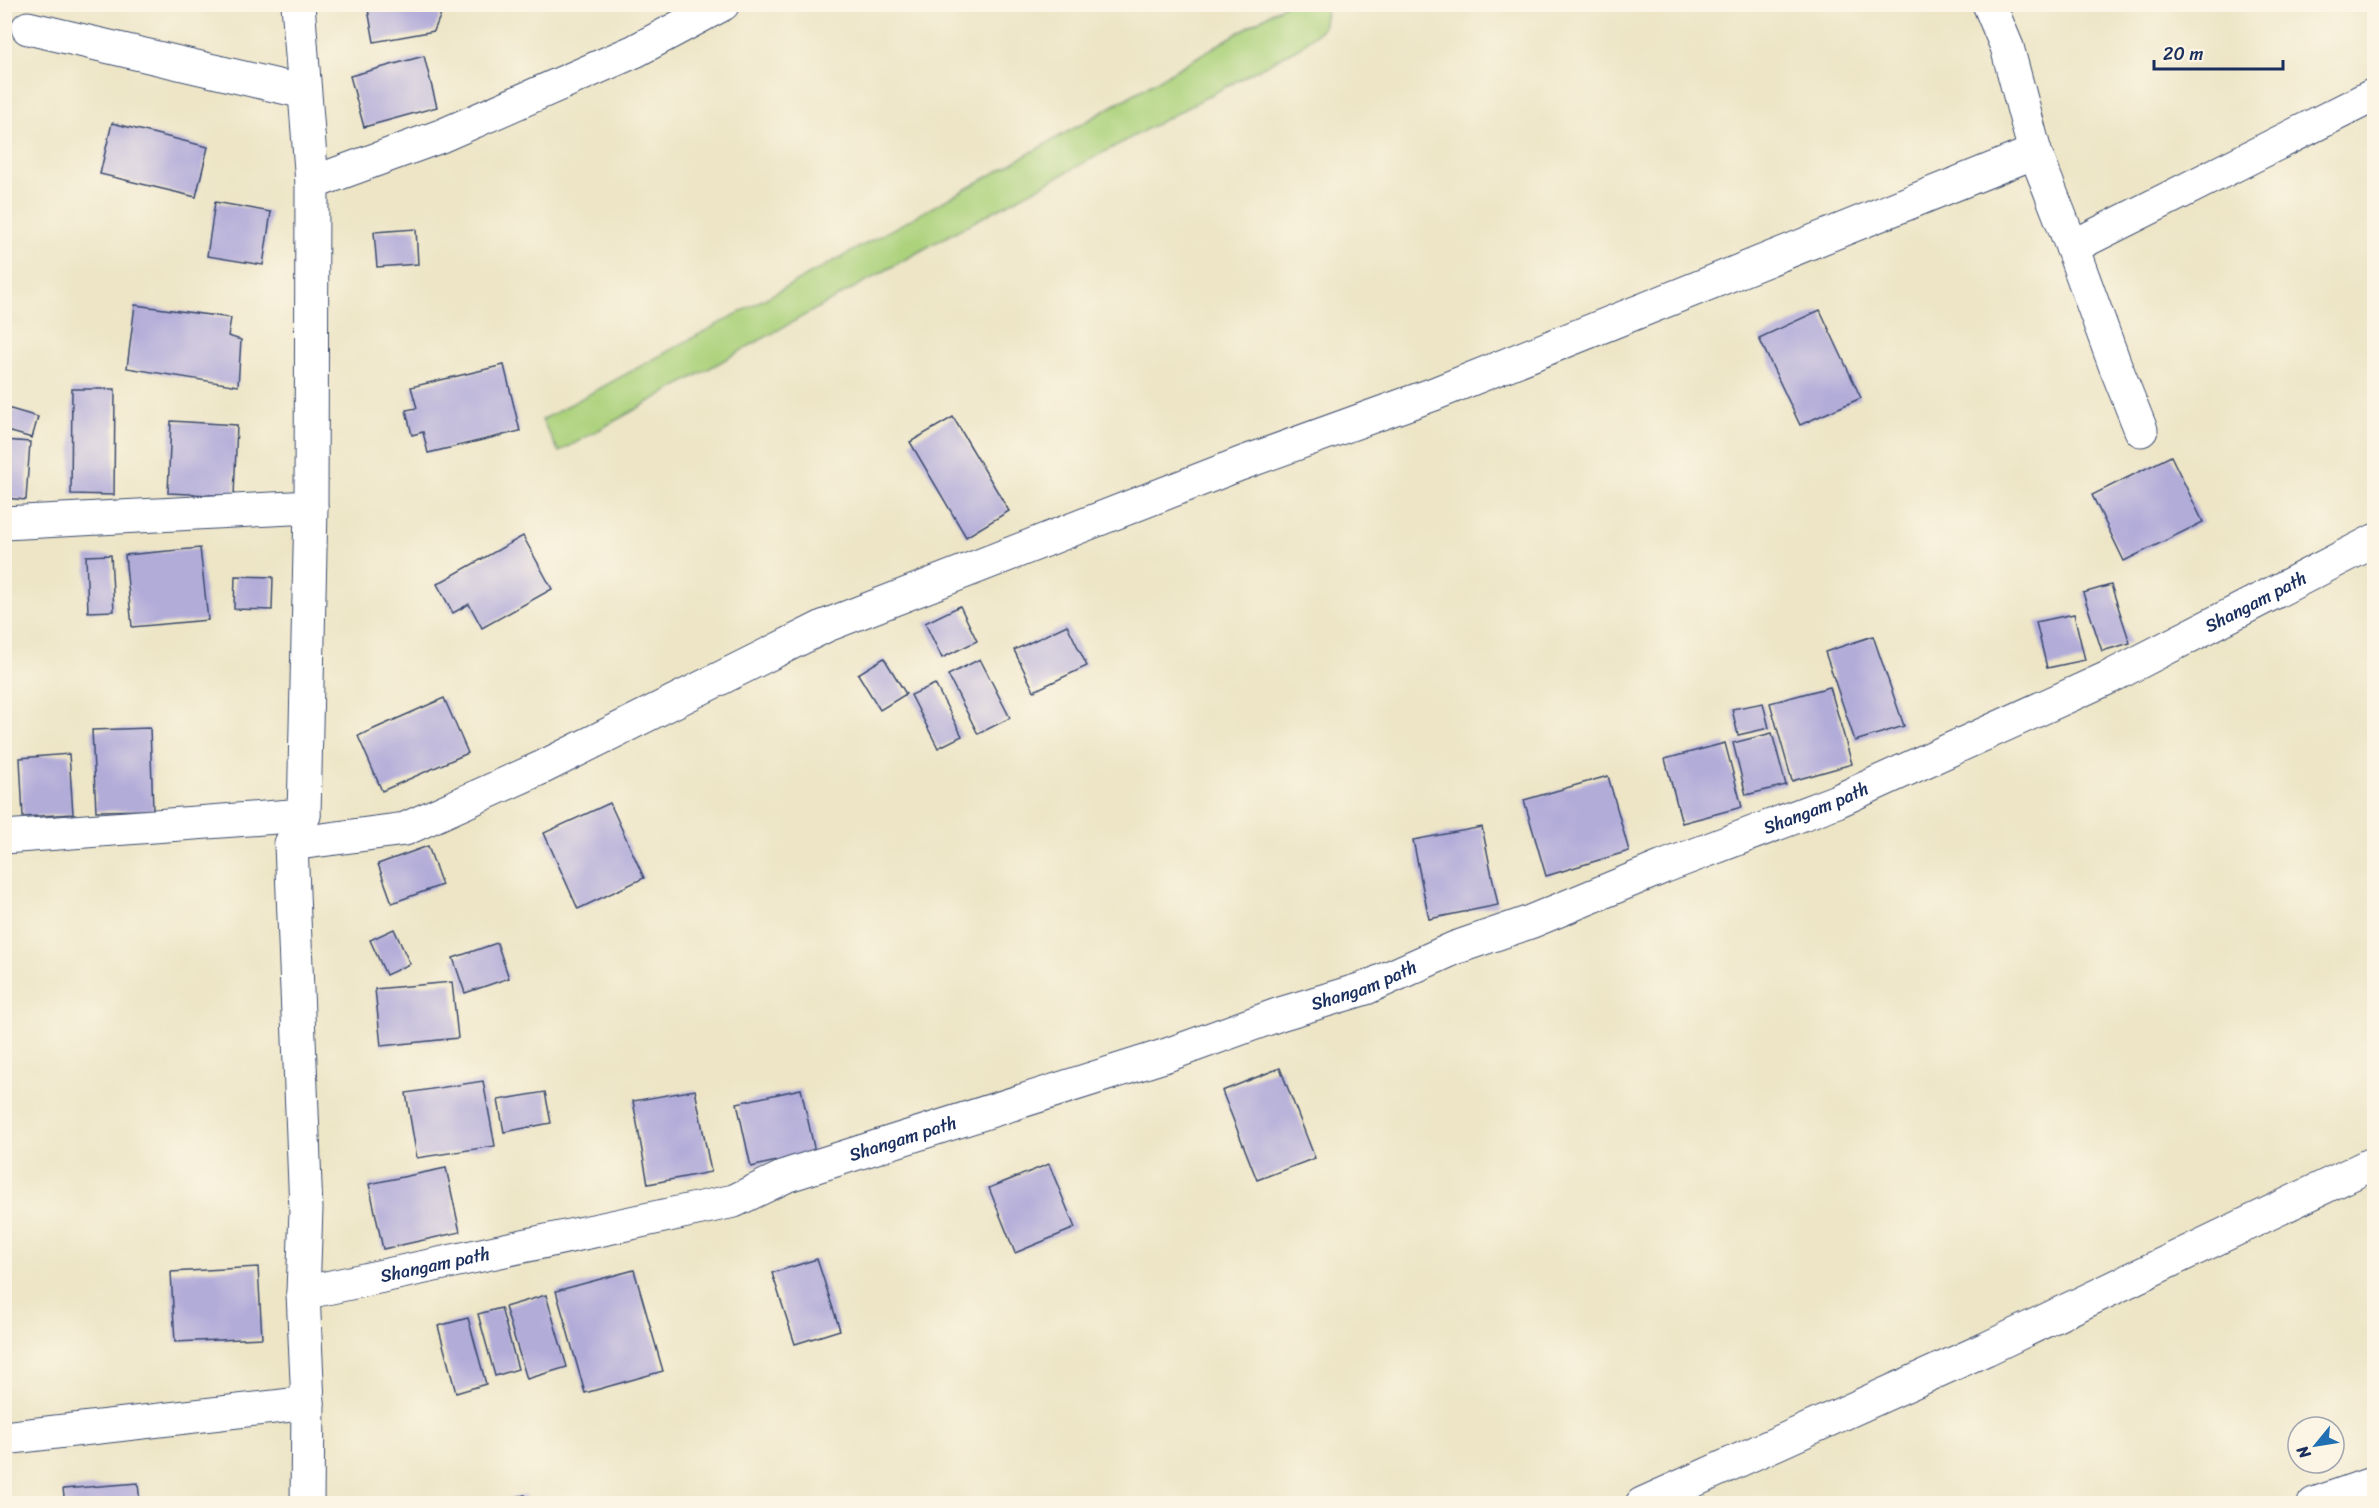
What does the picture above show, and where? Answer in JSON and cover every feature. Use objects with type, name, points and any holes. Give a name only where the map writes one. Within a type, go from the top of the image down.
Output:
[{"type":"street","points":[[298,4],[312,183],[311,507],[298,829],[306,1209],[303,1293],[308,1403],[308,1503]]},
{"type":"street","points":[[312,183],[441,136],[636,51],[723,4]]},
{"type":"street","points":[[1989,4],[2007,47],[2035,152],[2141,430]]},
{"type":"street","points":[[28,28],[304,92]]},
{"type":"street","points":[[2072,247],[2374,95]]},
{"type":"street","points":[[4,837],[298,829],[405,829],[543,767],[825,626],[1240,464],[1434,394],[2035,152]]},
{"type":"street","points":[[4,523],[311,507]]},
{"type":"street","name":"Shangam path","points":[[303,1293],[734,1201],[788,1175],[1167,1055],[1280,1014],[1366,988],[1455,948],[1530,922],[1663,867],[1837,801],[2110,677],[2374,542]]},
{"type":"street","points":[[1642,1503],[1986,1349],[2374,1163]]},
{"type":"street","points":[[4,1438],[308,1403]]},
{"type":"street","points":[[2314,1503],[2374,1483]]},
{"type":"green space","points":[[1286,4],[1320,5],[1326,11],[1323,28],[1300,47],[931,245],[559,452],[542,420],[1009,165]]},
{"type":"building","points":[[367,4],[445,4],[434,31],[374,42]]},
{"type":"building","points":[[424,56],[437,107],[364,127],[350,76]]},
{"type":"building","points":[[112,123],[208,147],[196,197],[100,174]]},
{"type":"building","points":[[215,202],[271,212],[263,265],[207,256]]},
{"type":"building","points":[[416,229],[418,264],[377,267],[374,232]]},
{"type":"building","points":[[135,305],[231,318],[228,336],[241,340],[238,386],[127,368]]},
{"type":"building","points":[[1820,310],[1861,398],[1800,425],[1759,338]]},
{"type":"building","points":[[504,365],[520,431],[428,453],[423,432],[412,435],[406,410],[417,408],[411,387]]},
{"type":"building","points":[[72,389],[115,389],[114,495],[71,494]]},
{"type":"building","points":[[4,407],[38,417],[32,438],[4,430]]},
{"type":"building","points":[[953,417],[1009,511],[966,537],[910,442]]},
{"type":"building","points":[[171,421],[237,425],[234,496],[168,493]]},
{"type":"building","points":[[4,440],[30,442],[26,500],[4,498]]},
{"type":"building","points":[[2171,456],[2203,522],[2124,561],[2092,495]]},
{"type":"building","points":[[523,536],[552,589],[482,628],[469,604],[453,613],[437,584]]},
{"type":"building","points":[[200,548],[208,620],[132,627],[125,555]]},
{"type":"building","points":[[111,555],[114,611],[88,612],[86,556]]},
{"type":"building","points":[[235,576],[273,577],[272,610],[234,609]]},
{"type":"building","points":[[2111,585],[2130,643],[2102,651],[2083,593]]},
{"type":"building","points":[[960,606],[977,641],[942,658],[925,623]]},
{"type":"building","points":[[2074,614],[2085,660],[2047,668],[2036,622]]},
{"type":"building","points":[[1067,625],[1087,666],[1034,691],[1014,650]]},
{"type":"building","points":[[1873,636],[1904,726],[1855,741],[1825,652]]},
{"type":"building","points":[[884,658],[906,694],[880,710],[858,674]]},
{"type":"building","points":[[980,659],[1010,718],[978,734],[948,675]]},
{"type":"building","points":[[935,684],[962,736],[938,748],[911,695]]},
{"type":"building","points":[[1830,687],[1852,764],[1792,781],[1770,703]]},
{"type":"building","points":[[444,698],[468,753],[382,791],[358,736]]},
{"type":"building","points":[[1763,703],[1769,728],[1738,735],[1732,709]]},
{"type":"building","points":[[150,728],[153,810],[96,811],[92,730]]},
{"type":"building","points":[[1772,733],[1786,785],[1746,795],[1733,743]]},
{"type":"building","points":[[1725,743],[1742,807],[1682,823],[1665,759]]},
{"type":"building","points":[[69,754],[73,814],[23,817],[20,758]]},
{"type":"building","points":[[1608,776],[1629,851],[1546,876],[1524,800]]},
{"type":"building","points":[[610,803],[644,878],[578,909],[544,833]]},
{"type":"building","points":[[1482,827],[1498,905],[1429,919],[1413,840]]},
{"type":"building","points":[[428,846],[442,885],[392,903],[378,864]]},
{"type":"building","points":[[394,929],[410,964],[386,975],[370,940]]},
{"type":"building","points":[[497,943],[509,978],[465,993],[453,958]]},
{"type":"building","points":[[452,982],[458,1038],[381,1046],[375,989]]},
{"type":"building","points":[[1280,1068],[1315,1158],[1257,1180],[1222,1091]]},
{"type":"building","points":[[483,1081],[495,1146],[417,1158],[406,1093]]},
{"type":"building","points":[[801,1089],[815,1152],[751,1167],[737,1103]]},
{"type":"building","points":[[695,1090],[711,1172],[648,1184],[633,1101]]},
{"type":"building","points":[[545,1092],[551,1123],[504,1132],[498,1100]]},
{"type":"building","points":[[1049,1164],[1075,1228],[1015,1253],[989,1188]]},
{"type":"building","points":[[446,1168],[460,1232],[383,1249],[369,1184]]},
{"type":"building","points":[[817,1259],[840,1330],[795,1344],[772,1273]]},
{"type":"building","points":[[258,1267],[262,1338],[175,1342],[171,1272]]},
{"type":"building","points":[[634,1270],[663,1371],[585,1393],[556,1291]]},
{"type":"building","points":[[546,1295],[567,1367],[527,1379],[505,1307]]},
{"type":"building","points":[[501,1308],[518,1369],[495,1376],[478,1314]]},
{"type":"building","points":[[468,1318],[486,1384],[456,1393],[438,1326]]},
{"type":"building","points":[[138,1483],[140,1504],[65,1504],[63,1489]]},
{"type":"building","points":[[525,1495],[527,1504],[490,1504],[490,1503]]}]
